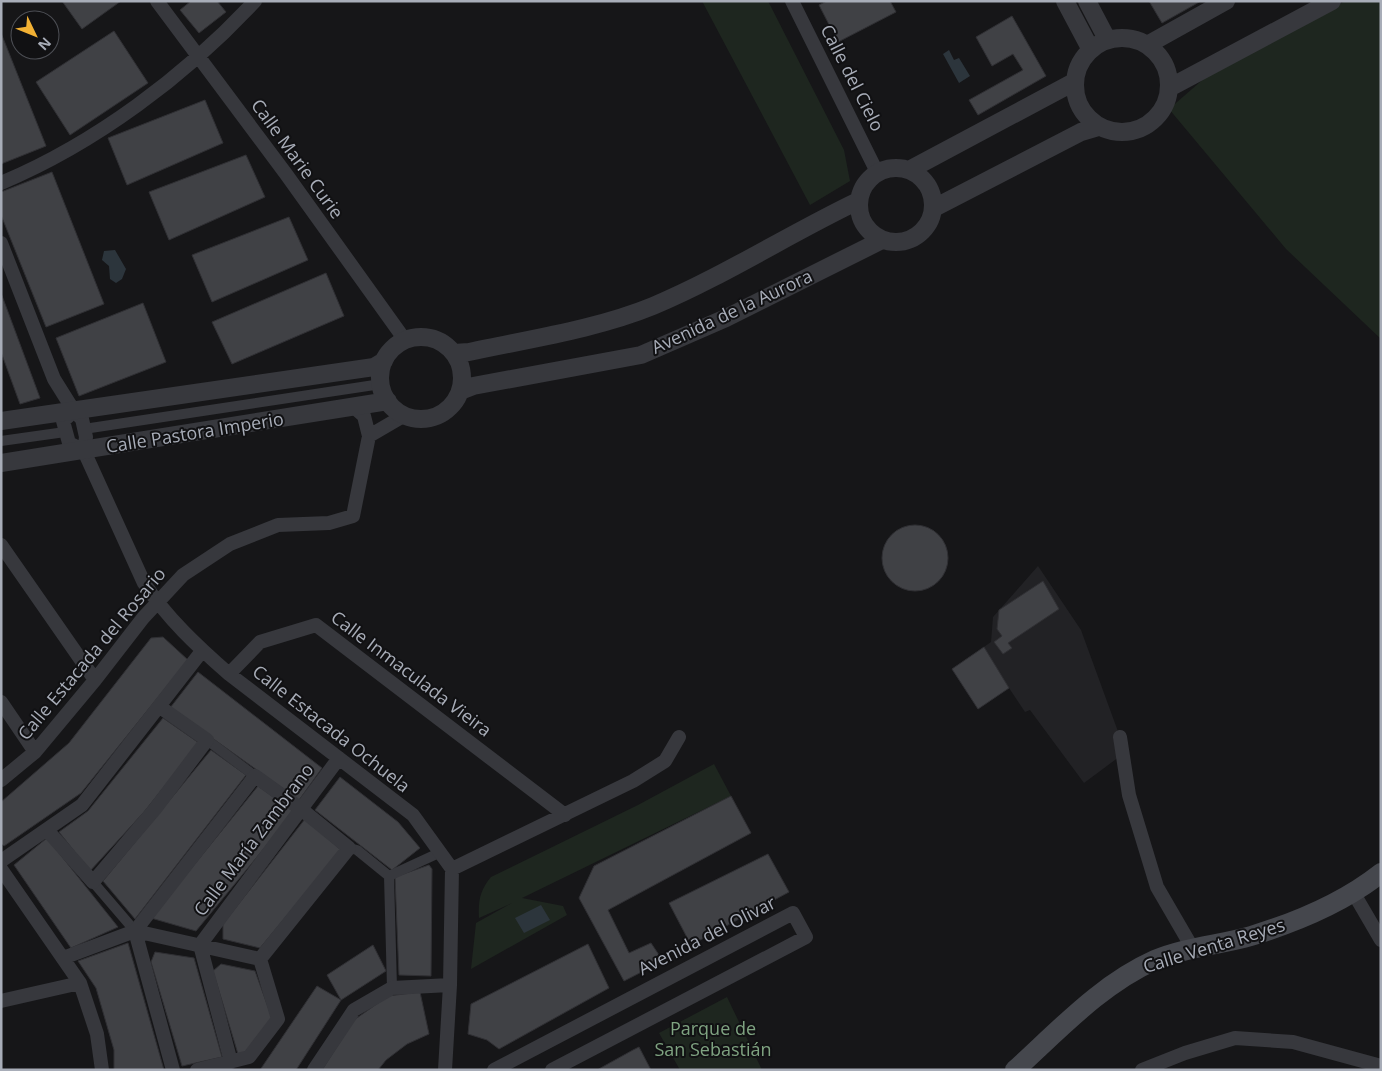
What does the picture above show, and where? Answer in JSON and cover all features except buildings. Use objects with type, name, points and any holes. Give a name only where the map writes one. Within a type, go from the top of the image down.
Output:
[{"type":"main road","name":"Calle Venta Reyes","points":[[1015,1070],[1094,1000],[1127,974],[1157,960],[1193,949],[1250,936],[1297,920],[1353,892],[1381,874]]},
{"type":"street","name":"Calle Marie Curie","points":[[158,1],[286,174],[405,340]]},
{"type":"street","points":[[1,183],[94,134],[168,82],[229,29],[255,1]]},
{"type":"street","name":"Calle del Cielo","points":[[792,1],[877,172]]},
{"type":"street","points":[[1065,1],[1092,50]]},
{"type":"street","points":[[1087,1],[1107,39]]},
{"type":"street","points":[[1147,45],[1226,1]]},
{"type":"street","points":[[1169,88],[1332,1]]},
{"type":"street","points":[[1107,39],[1132,39],[1147,45],[1159,57],[1167,71],[1169,88],[1165,104],[1156,118],[1143,128],[1127,132],[1112,132],[1098,127],[1076,100],[1074,82],[1078,66],[1092,50],[1107,39]]},
{"type":"street","points":[[911,169],[1074,82]]},
{"type":"street","points":[[934,208],[1081,132],[1098,127]]},
{"type":"street","points":[[896,166],[911,169],[927,182],[934,208],[929,224],[917,236],[903,242],[882,240],[868,230],[861,218],[858,201],[861,190],[877,172],[896,166]]},
{"type":"street","points":[[454,353],[469,352],[593,324],[652,306],[744,262],[858,201]]},
{"type":"street","name":"Avenida de la Aurora","points":[[460,391],[474,386],[641,356],[726,318],[882,240]]},
{"type":"street","points":[[1,244],[54,379],[82,419],[84,451],[69,443],[63,421],[74,410]]},
{"type":"street","points":[[1,421],[374,367],[384,361],[397,344],[418,337],[432,338],[444,344],[454,353],[462,372],[460,391],[454,403],[444,412],[431,417],[418,418],[405,415],[388,402],[381,384],[384,361]]},
{"type":"street","points":[[84,429],[381,384]]},
{"type":"street","name":"Calle Pastora Imperio","points":[[1,463],[388,402]]},
{"type":"street","points":[[355,408],[364,416],[369,436],[405,415]]},
{"type":"street","points":[[1,441],[66,432]]},
{"type":"street","name":"Calle Estacada del Rosario","points":[[1,780],[35,752],[156,602],[184,575],[230,544],[278,525],[329,523],[352,516],[369,436]]},
{"type":"street","name":"Calle Estacada Ochuela","points":[[84,451],[144,583],[156,602],[202,651],[229,674],[413,815],[452,869]]},
{"type":"street","points":[[1,545],[95,680]]},
{"type":"street","name":"Calle Inmaculada Vieira","points":[[229,674],[260,642],[316,625],[565,816]]},
{"type":"street","points":[[1,860],[48,830],[82,805],[202,651]]},
{"type":"street","points":[[1,702],[35,752]]},
{"type":"street","points":[[160,706],[301,808],[348,848],[357,850],[389,876],[392,988]]},
{"type":"street","points":[[445,1070],[450,985],[452,869],[565,816],[633,781],[665,761],[679,736]]},
{"type":"street","points":[[1120,737],[1129,795],[1157,887],[1193,949]]},
{"type":"street","points":[[93,882],[155,809],[207,740]]},
{"type":"street","name":"Calle María Zambrano","points":[[200,945],[339,758]]},
{"type":"street","points":[[63,958],[135,931],[255,776]]},
{"type":"street","points":[[48,830],[135,931],[172,1070]]},
{"type":"street","points":[[260,959],[348,848]]},
{"type":"street","points":[[389,876],[441,852]]},
{"type":"street","points":[[1,869],[6,885],[80,983],[97,1034],[102,1070]]},
{"type":"street","points":[[1353,892],[1381,940]]},
{"type":"street","name":"Avenida del Olivar","points":[[494,1070],[793,913],[806,937],[552,1070]]},
{"type":"street","points":[[135,931],[260,959]]},
{"type":"street","points":[[200,945],[231,1062]]},
{"type":"street","points":[[197,1070],[249,1057],[278,1019],[260,959]]},
{"type":"street","points":[[1,1002],[80,983]]},
{"type":"street","points":[[314,1070],[354,1010],[392,988],[450,985]]},
{"type":"street","points":[[1142,1070],[1186,1052],[1235,1038],[1293,1042],[1381,1066]]},
{"type":"shaded area","points":[[949,50],[954,60],[959,58],[970,76],[959,83],[943,54]]},
{"type":"shaded area","points":[[115,250],[126,269],[122,279],[116,283],[110,279],[109,266],[102,260],[104,251]]},
{"type":"shaded area","points":[[1038,566],[1081,630],[1120,737],[1123,754],[1084,783],[1030,710],[1025,712],[1009,688],[978,709],[952,669],[991,642],[993,617]]},
{"type":"shaded area","points":[[541,905],[550,920],[524,933],[515,918]]},
{"type":"green space","points":[[702,1],[768,1],[844,150],[850,181],[810,205]]},
{"type":"green space","points":[[1345,1],[1381,1],[1381,339],[1286,249],[1169,109],[1207,76]]},
{"type":"green space","points":[[714,764],[731,796],[522,898],[563,906],[567,915],[471,969],[476,923],[512,903],[479,918],[480,896],[484,886],[491,877],[638,805]]},
{"type":"green space","name":"Parque de San Sebastián","points":[[727,997],[762,1070],[680,1070],[659,1033]]}]
